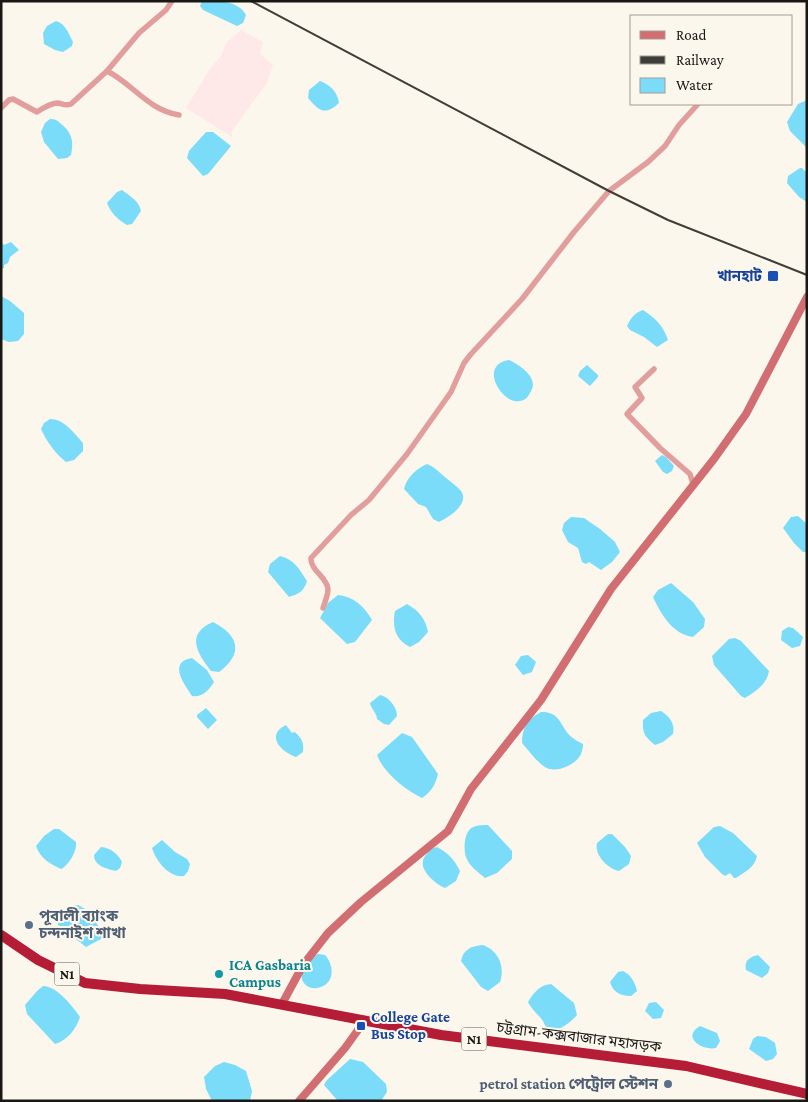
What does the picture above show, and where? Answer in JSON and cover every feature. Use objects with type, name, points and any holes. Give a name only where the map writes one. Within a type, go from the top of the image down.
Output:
[{"type":"highway","name":"চট্টগ্রাম-কক্সবাজার মহাসড়ক","points":[[1,935],[38,960],[85,983],[140,989],[225,994],[441,1035],[686,1066],[807,1094]]},
{"type":"street","points":[[1,108],[9,100],[13,99],[37,112],[51,104],[58,103],[66,106],[71,104],[107,71],[139,33],[166,10],[172,1]]},
{"type":"street","points":[[107,71],[160,110],[179,115]]},
{"type":"street","points":[[323,608],[327,596],[327,585],[312,564],[311,558],[351,515],[369,500],[407,454],[450,392],[464,363],[522,299],[588,215],[609,191],[665,146],[697,105]]},
{"type":"street","points":[[282,1004],[303,966],[328,933],[361,902],[448,831],[471,789],[541,700],[612,589],[714,459],[746,414],[807,297]]},
{"type":"street","points":[[654,369],[634,387],[642,398],[627,414],[660,448],[690,474],[693,484]]},
{"type":"street","points":[[299,1101],[345,1048],[358,1030],[362,1019]]},
{"type":"shaded area","points":[[241,30],[263,42],[260,54],[273,65],[267,83],[232,131],[232,137],[186,108],[208,72],[222,54],[226,43]]},
{"type":"water","points":[[202,1],[227,2],[238,6],[246,15],[243,23],[237,26],[203,10],[200,6]]},
{"type":"water","points":[[56,21],[64,26],[73,42],[72,46],[63,52],[44,44],[43,33],[47,26]]},
{"type":"water","points":[[320,81],[327,84],[337,95],[339,103],[330,110],[319,109],[308,98],[309,90]]},
{"type":"water","points":[[807,100],[807,148],[790,131],[787,122],[798,104]]},
{"type":"water","points":[[50,119],[58,121],[70,133],[72,150],[71,155],[67,158],[58,159],[44,142],[41,132],[45,123]]},
{"type":"water","points":[[206,132],[213,132],[231,146],[208,174],[203,176],[187,158],[189,151]]},
{"type":"water","points":[[800,168],[807,173],[807,202],[799,197],[787,183],[788,176]]},
{"type":"water","points":[[122,190],[140,207],[141,211],[132,224],[127,225],[117,218],[107,203],[117,192]]},
{"type":"water","points":[[1,242],[4,245],[11,242],[19,250],[10,257],[8,263],[1,269]]},
{"type":"water","points":[[1,296],[24,313],[24,334],[18,341],[9,342],[1,339]]},
{"type":"water","points":[[643,310],[658,322],[668,340],[657,347],[644,337],[630,330],[627,326],[633,316]]},
{"type":"water","points":[[509,360],[527,372],[532,381],[533,386],[530,393],[522,401],[513,401],[501,392],[496,384],[495,369],[500,363]]},
{"type":"water","points":[[587,365],[598,375],[590,386],[578,376],[580,371]]},
{"type":"water","points":[[50,419],[60,421],[83,443],[83,451],[74,460],[66,462],[46,438],[41,429],[44,423]]},
{"type":"water","points":[[662,455],[674,466],[672,471],[667,474],[663,472],[655,461]]},
{"type":"water","points":[[427,464],[435,468],[456,486],[463,496],[461,505],[448,517],[439,522],[433,519],[426,507],[418,504],[404,489],[412,474]]},
{"type":"water","points":[[798,516],[807,524],[807,552],[803,552],[794,543],[783,528],[791,517]]},
{"type":"water","points":[[571,517],[584,518],[615,542],[620,552],[612,562],[601,570],[589,562],[586,564],[582,562],[578,548],[568,542],[562,530],[564,523]]},
{"type":"water","points":[[280,556],[293,562],[307,581],[301,592],[296,595],[289,597],[268,572],[270,564]]},
{"type":"water","points":[[671,583],[693,602],[705,619],[704,627],[693,637],[673,628],[653,597],[658,590]]},
{"type":"water","points":[[338,595],[358,603],[366,610],[372,620],[355,642],[347,644],[320,618],[328,603]]},
{"type":"water","points":[[407,604],[421,615],[428,632],[419,642],[410,647],[401,641],[394,627],[395,611]]},
{"type":"water","points":[[213,622],[229,633],[235,646],[232,659],[219,672],[211,671],[201,657],[196,644],[199,632]]},
{"type":"water","points":[[788,627],[793,628],[803,637],[800,646],[792,648],[781,640],[782,631]]},
{"type":"water","points":[[735,638],[741,641],[769,671],[766,680],[757,690],[745,698],[741,696],[714,665],[712,656],[729,639]]},
{"type":"water","points":[[528,655],[536,662],[532,672],[523,675],[515,665],[521,656]]},
{"type":"water","points":[[192,658],[207,670],[214,682],[205,693],[199,696],[192,696],[182,680],[179,669],[180,664]]},
{"type":"water","points":[[380,695],[389,700],[397,713],[397,716],[389,725],[377,719],[370,703]]},
{"type":"water","points":[[206,708],[217,720],[208,729],[197,717]]},
{"type":"water","points":[[661,711],[671,721],[673,734],[663,742],[655,745],[645,734],[643,720],[651,713]]},
{"type":"water","points":[[541,712],[554,715],[570,735],[583,744],[580,756],[564,768],[554,770],[545,767],[522,743],[526,724]]},
{"type":"water","points":[[286,725],[292,733],[295,732],[297,734],[303,743],[303,752],[296,757],[285,751],[276,738],[280,729]]},
{"type":"water","points":[[402,733],[412,737],[438,774],[433,787],[422,798],[395,780],[384,768],[377,755]]},
{"type":"water","points":[[479,825],[488,825],[512,851],[512,859],[497,873],[485,878],[467,860],[465,839],[472,828]]},
{"type":"water","points":[[720,826],[733,833],[757,856],[752,866],[736,878],[730,873],[725,876],[722,874],[705,857],[697,843],[714,827]]},
{"type":"water","points":[[54,829],[59,829],[76,842],[72,857],[61,869],[46,860],[36,846],[44,836]]},
{"type":"water","points":[[608,834],[612,834],[631,856],[629,864],[619,871],[606,864],[598,852],[597,843]]},
{"type":"water","points":[[162,840],[175,852],[187,859],[190,864],[184,876],[178,876],[168,871],[157,858],[152,848]]},
{"type":"water","points":[[101,847],[111,850],[118,856],[122,862],[120,868],[116,871],[112,870],[96,862],[94,855]]},
{"type":"water","points":[[437,847],[450,857],[460,871],[456,881],[445,888],[430,877],[423,865],[425,856],[431,849]]},
{"type":"water","points":[[78,905],[87,910],[104,934],[101,939],[86,947],[58,925],[58,917],[67,907]]},
{"type":"water","points":[[483,945],[497,955],[502,971],[500,982],[488,991],[481,987],[461,961],[466,951],[475,946]]},
{"type":"water","points":[[318,954],[325,955],[328,959],[332,974],[323,986],[313,988],[303,982],[301,975],[304,968]]},
{"type":"water","points":[[758,955],[770,967],[768,973],[762,978],[746,970],[748,960]]},
{"type":"water","points":[[623,971],[634,982],[637,991],[631,996],[618,993],[610,982],[618,972]]},
{"type":"water","points":[[551,984],[574,1003],[577,1015],[563,1027],[554,1030],[547,1028],[528,1002],[538,990]]},
{"type":"water","points":[[43,986],[54,989],[59,993],[80,1017],[71,1034],[55,1044],[27,1014],[25,1005]]},
{"type":"water","points":[[656,1002],[664,1010],[661,1018],[653,1019],[645,1011],[649,1003]]},
{"type":"water","points":[[700,1026],[717,1033],[720,1041],[716,1048],[705,1047],[693,1039],[695,1030]]},
{"type":"water","points":[[757,1036],[766,1037],[775,1043],[777,1054],[773,1059],[766,1061],[749,1049],[753,1039]]},
{"type":"water","points":[[350,1059],[363,1062],[386,1084],[387,1092],[381,1101],[338,1101],[324,1085]]},
{"type":"water","points":[[224,1062],[246,1071],[252,1091],[250,1101],[212,1101],[206,1089],[204,1077],[215,1066]]},
{"type":"railway","points":[[251,1],[609,191],[668,220],[807,275]]},
{"type":"place","name":"খানহাট","points":[[773,276]]},
{"type":"place","name":"পূবালী ব্যাংক চন্দনাইশ শাখা","points":[[29,925]]},
{"type":"place","name":"ICA Gasbaria Campus","points":[[219,974]]},
{"type":"place","name":"College Gate Bus Stop","points":[[361,1026]]},
{"type":"place","name":"petrol station পেট্রোল স্টেশন","points":[[668,1084]]}]
